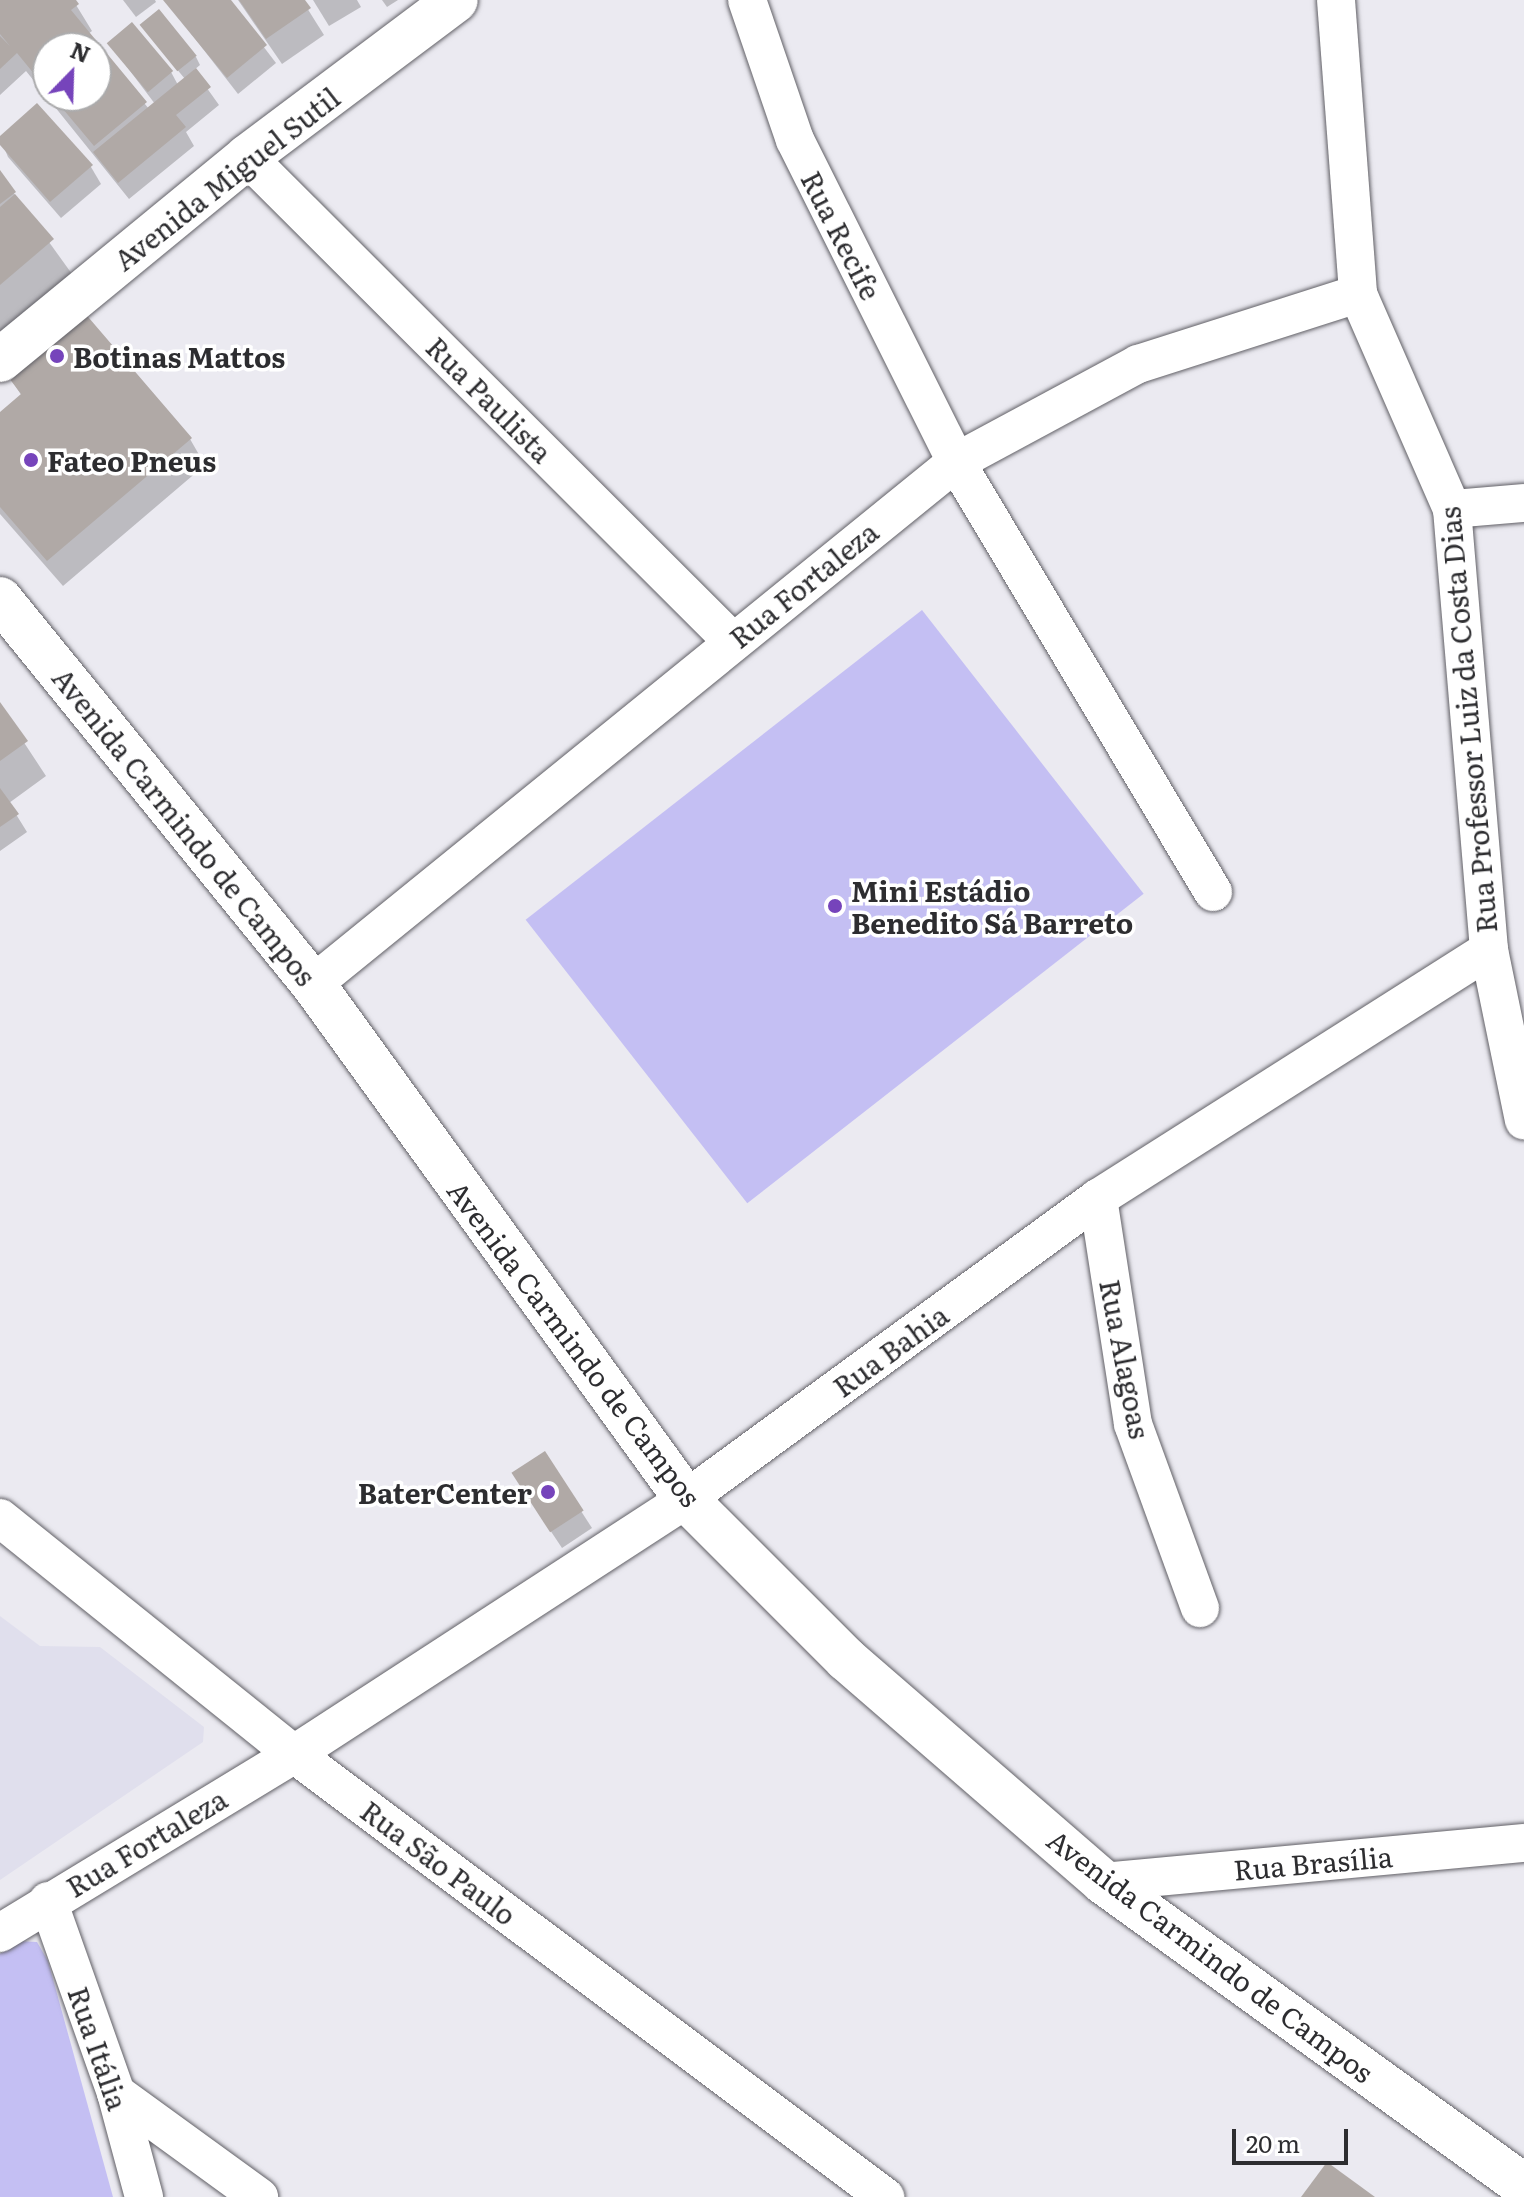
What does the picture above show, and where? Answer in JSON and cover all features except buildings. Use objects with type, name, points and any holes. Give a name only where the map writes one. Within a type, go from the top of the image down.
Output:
[{"type":"main road","name":"Avenida Miguel Sutil","points":[[0,360],[247,157],[456,0]]},
{"type":"main road","name":"Avenida Carmindo de Campos","points":[[0,599],[313,984],[686,1499],[846,1659],[1103,1882],[1524,2186]]},
{"type":"street","name":"Rua Recife","points":[[747,0],[795,140],[956,462],[1213,892]]},
{"type":"street","name":"Rua Professor Luiz da Costa Dias","points":[[1336,0],[1358,294],[1452,509],[1489,950],[1524,1120]]},
{"type":"street","name":"Rua Paulista","points":[[247,157],[732,641]]},
{"type":"street","name":"Rua Fortaleza","points":[[313,984],[956,462],[1138,364],[1358,294]]},
{"type":"street","points":[[1452,509],[1524,503]]},
{"type":"street","name":"Rua Bahia","points":[[294,1754],[686,1499],[1098,1198],[1489,950]]},
{"type":"street","name":"Rua Alagoas","points":[[1098,1198],[1133,1424],[1200,1608]]},
{"type":"street","name":"Rua São Paulo","points":[[0,1518],[294,1754],[885,2197]]},
{"type":"street","name":"Rua Fortaleza","points":[[0,1933],[294,1754]]},
{"type":"street","name":"Rua Brasília","points":[[1103,1882],[1524,1843]]},
{"type":"street","name":"Rua Itália","points":[[48,1901],[116,2093],[144,2197]]},
{"type":"street","points":[[116,2093],[259,2197]]},
{"type":"shaded area","name":"Mini Estádio Benedito Sá Barreto","points":[[922,610],[1144,894],[747,1203],[526,920]]},
{"type":"shaded area","points":[[0,1616],[40,1646],[100,1647],[204,1727],[203,1742],[0,1880]]},
{"type":"shaded area","points":[[18,1941],[37,1942],[48,1961],[113,2197],[0,2197],[0,1954]]},
{"type":"place","name":"Botinas Mattos","points":[[57,356]]},
{"type":"place","name":"Fateo Pneus","points":[[31,460]]},
{"type":"place","name":"Mini Estádio Benedito Sá Barreto","points":[[835,906]]},
{"type":"place","name":"BaterCenter","points":[[548,1492]]}]
